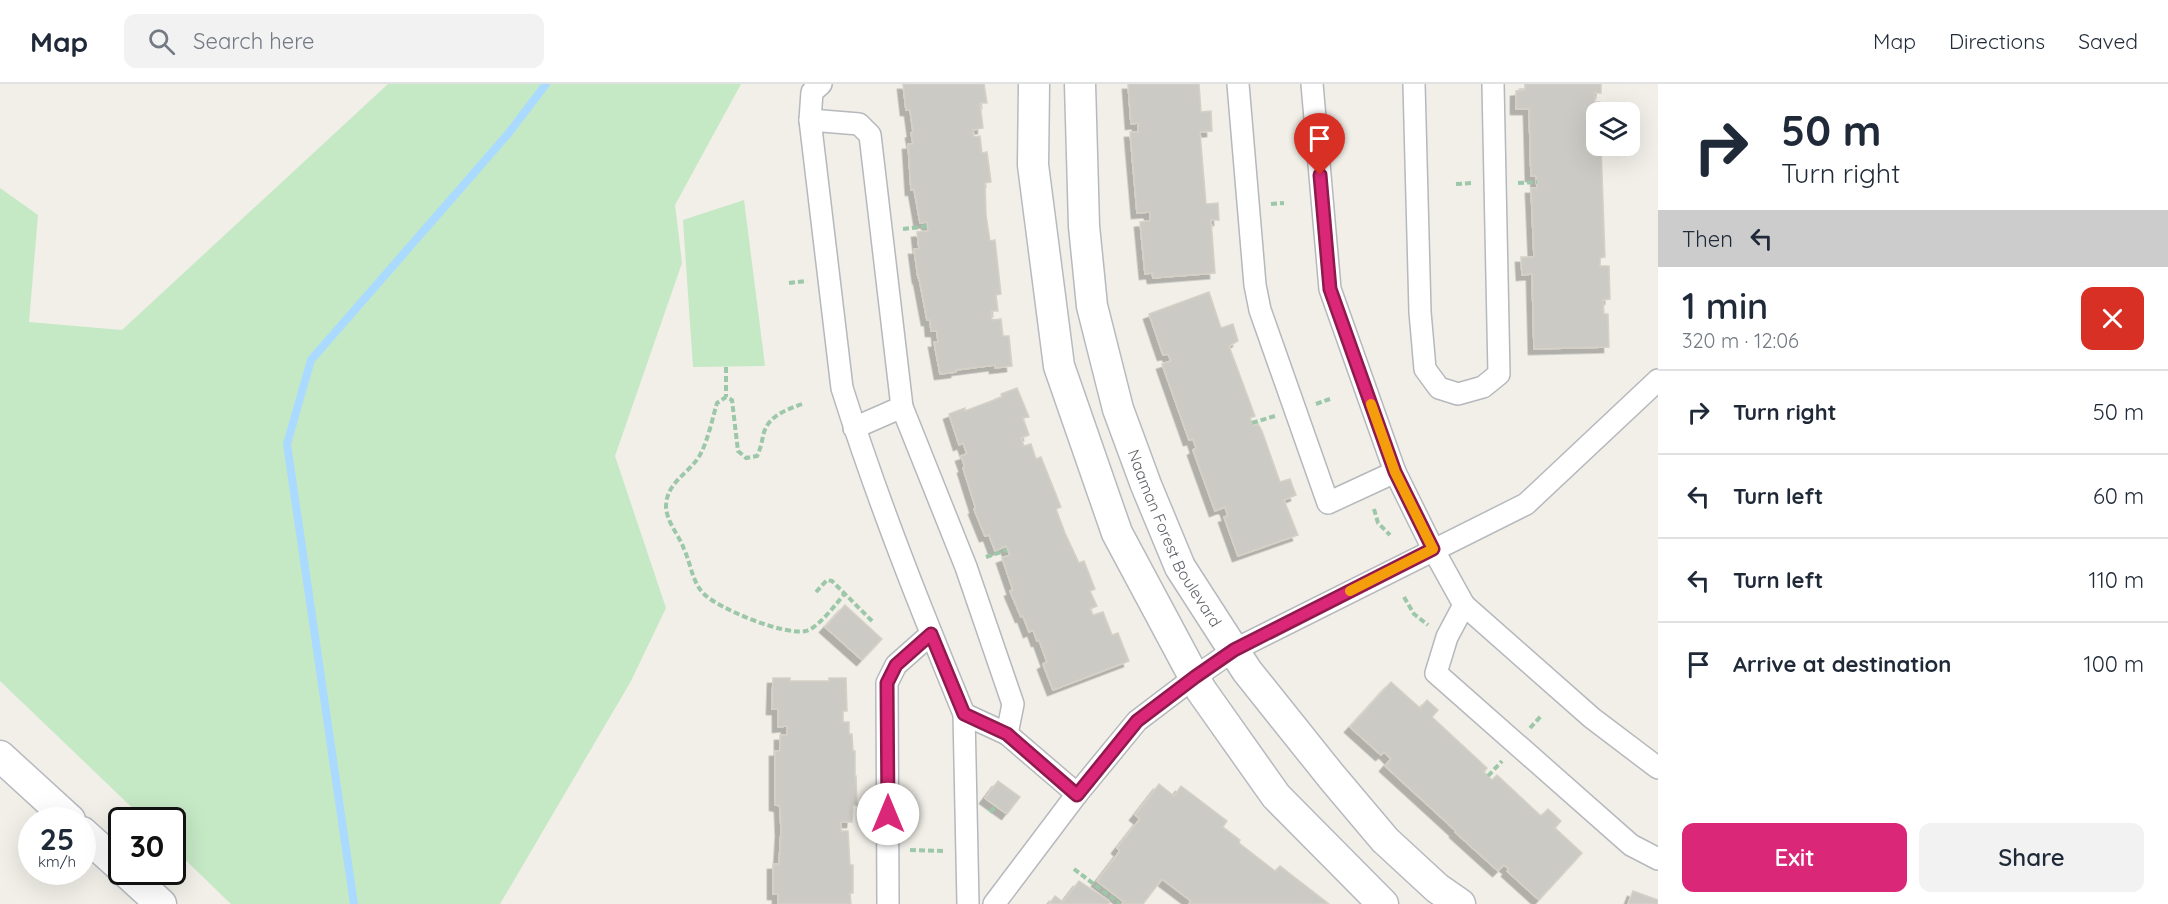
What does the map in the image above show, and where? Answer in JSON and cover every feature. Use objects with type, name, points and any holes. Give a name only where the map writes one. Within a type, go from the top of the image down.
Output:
[{"type":"street","points":[[821,84],[812,92],[810,120],[842,388],[854,428],[931,634],[964,714],[968,904]]},
{"type":"street","points":[[1034,84],[1033,165],[1059,366],[1117,533],[1201,690],[1276,795],[1383,904]]},
{"type":"street","name":"Naaman Forest Boulevard","points":[[1080,84],[1084,226],[1092,306],[1118,408],[1146,485],[1180,567],[1247,671],[1385,840],[1437,888],[1460,904]]},
{"type":"street","points":[[1238,84],[1255,285],[1260,310],[1328,502],[1395,472]]},
{"type":"street","points":[[1312,84],[1330,289],[1395,472],[1433,549],[1464,605],[1592,718],[1658,768]]},
{"type":"street","points":[[1414,84],[1420,312],[1425,369],[1439,387],[1458,394],[1483,387],[1499,374],[1493,84]]},
{"type":"street","points":[[810,120],[859,124],[870,135],[902,407],[966,567],[1013,704],[1007,734]]},
{"type":"street","points":[[994,904],[1137,721],[1234,650],[1526,504],[1658,380]]},
{"type":"street","points":[[854,428],[902,407]]},
{"type":"street","points":[[1464,605],[1447,637],[1436,674],[1631,845],[1658,859]]},
{"type":"street","points":[[888,904],[887,683],[896,665],[931,634]]},
{"type":"street","points":[[964,714],[1007,734],[1077,795]]},
{"type":"street","points":[[0,756],[56,807]]},
{"type":"street","points":[[96,845],[108,855]]},
{"type":"street","points":[[140,885],[161,904]]},
{"type":"path","points":[[1456,184],[1479,182]]},
{"type":"path","points":[[1515,183],[1537,182]]},
{"type":"path","points":[[1264,204],[1284,203]]},
{"type":"path","points":[[899,229],[928,226]]},
{"type":"path","points":[[789,283],[811,280]]},
{"type":"path","points":[[726,367],[726,397]]},
{"type":"path","points":[[726,397],[732,400],[734,405],[738,451],[746,458],[757,456],[770,421],[777,414],[802,404]]},
{"type":"path","points":[[726,397],[717,403],[698,458],[673,484],[668,497],[668,518],[684,549],[696,584],[705,596],[721,606],[763,624],[794,631],[806,631],[814,626],[845,593]]},
{"type":"path","points":[[1252,423],[1275,416]]},
{"type":"path","points":[[1374,509],[1378,523],[1390,535]]},
{"type":"path","points":[[979,560],[1007,550]]},
{"type":"path","points":[[816,592],[827,580],[832,581],[874,623]]},
{"type":"path","points":[[1404,597],[1414,614],[1431,628]]},
{"type":"path","points":[[1525,732],[1542,715]]},
{"type":"path","points":[[1488,776],[1504,758]]},
{"type":"path","points":[[905,850],[948,851]]},
{"type":"path","points":[[1074,869],[1120,904]]},
{"type":"green space","points":[[388,84],[741,84],[675,205],[682,263],[615,456],[666,608],[631,681],[500,904],[231,904],[186,861],[186,807],[131,807],[0,681],[0,188],[38,215],[29,322],[122,330]]},
{"type":"green space","points":[[744,200],[765,366],[693,367],[683,220]]},
{"type":"building","points":[[903,84],[984,84],[987,103],[980,103],[983,128],[973,130],[974,137],[980,136],[982,153],[987,152],[991,182],[985,183],[986,215],[990,241],[995,240],[1001,294],[996,295],[998,311],[991,311],[992,320],[1001,319],[1003,336],[1009,336],[1012,366],[995,368],[995,365],[940,374],[934,342],[938,342],[937,331],[931,331],[930,320],[927,320],[914,249],[919,249],[917,232],[928,231],[927,222],[920,223],[914,189],[911,190],[908,144],[913,144],[911,133],[913,132],[910,110],[906,110]]},
{"type":"building","points":[[1128,84],[1199,84],[1201,112],[1211,111],[1212,131],[1200,132],[1206,204],[1218,203],[1219,220],[1211,220],[1215,273],[1153,278],[1152,273],[1145,274],[1140,222],[1150,221],[1150,212],[1137,213],[1130,132],[1138,132],[1138,123],[1131,124]]},
{"type":"building","points":[[1525,84],[1601,84],[1601,93],[1594,93],[1595,102],[1586,102],[1586,156],[1601,156],[1605,257],[1600,258],[1600,266],[1609,266],[1610,299],[1603,300],[1604,314],[1608,314],[1609,347],[1534,349],[1532,274],[1522,275],[1521,257],[1534,257],[1531,188],[1537,188],[1536,176],[1531,176],[1529,109],[1516,109],[1516,91],[1525,90]]},
{"type":"building","points":[[1209,292],[1221,328],[1233,324],[1238,341],[1229,346],[1255,416],[1250,418],[1253,426],[1258,424],[1262,431],[1280,482],[1290,479],[1296,495],[1284,500],[1298,535],[1238,556],[1224,517],[1228,516],[1225,507],[1215,511],[1193,450],[1196,448],[1193,439],[1189,440],[1162,364],[1171,361],[1168,354],[1163,355],[1149,314]]},
{"type":"building","points":[[1017,388],[1029,417],[1023,418],[1029,435],[1021,438],[1024,446],[1031,444],[1036,459],[1041,457],[1061,507],[1056,509],[1065,533],[1079,563],[1084,561],[1095,589],[1090,591],[1097,606],[1090,609],[1093,615],[1103,612],[1112,635],[1118,633],[1129,661],[1053,690],[1043,664],[1047,662],[1039,640],[1037,641],[1033,630],[1029,632],[1010,591],[1013,590],[1002,558],[1010,555],[1006,546],[995,551],[989,535],[985,536],[974,509],[976,509],[961,456],[967,454],[963,443],[959,445],[949,414],[965,408],[965,411],[1002,397],[1001,394]]},
{"type":"building","points":[[845,605],[882,639],[862,660],[825,627]]},
{"type":"building","points":[[773,678],[790,678],[790,681],[829,681],[829,678],[846,678],[847,711],[843,711],[843,722],[849,722],[849,734],[852,734],[853,751],[855,751],[857,805],[853,805],[852,822],[841,822],[841,831],[848,831],[850,865],[853,865],[851,904],[778,904],[778,894],[773,894],[773,864],[779,864],[781,831],[780,806],[775,805],[775,751],[780,751],[780,735],[787,735],[787,726],[778,727],[778,709],[772,709]]},
{"type":"building","points":[[1391,682],[1420,708],[1427,700],[1438,710],[1432,717],[1487,768],[1484,772],[1492,780],[1497,775],[1541,816],[1548,809],[1561,821],[1555,828],[1582,853],[1539,900],[1507,871],[1509,869],[1504,865],[1498,871],[1455,832],[1385,766],[1391,759],[1384,752],[1381,755],[1350,727]]},
{"type":"building","points":[[998,781],[1020,797],[1007,814],[985,798]]},
{"type":"building","points":[[1159,784],[1174,796],[1181,786],[1227,821],[1223,827],[1240,840],[1239,843],[1275,871],[1280,866],[1329,904],[1189,904],[1191,901],[1162,879],[1143,904],[1122,904],[1124,902],[1097,881],[1120,851],[1117,848],[1140,819],[1135,815]]},
{"type":"building","points":[[1079,881],[1109,901],[1109,904],[1049,904],[1055,896],[1063,902]]},
{"type":"building","points":[[1633,891],[1658,900],[1658,904],[1628,904]]},
{"type":"waterway","points":[[354,904],[287,444],[311,360],[508,134],[546,84]]},
{"type":"slow traffic","points":[[1350,591],[1433,549],[1395,472],[1371,404]]},
{"type":"route","points":[[888,814],[887,683],[896,665],[931,634],[964,714],[1007,734],[1077,795],[1137,721],[1234,650],[1433,549],[1395,472],[1330,289],[1320,175]]}]
